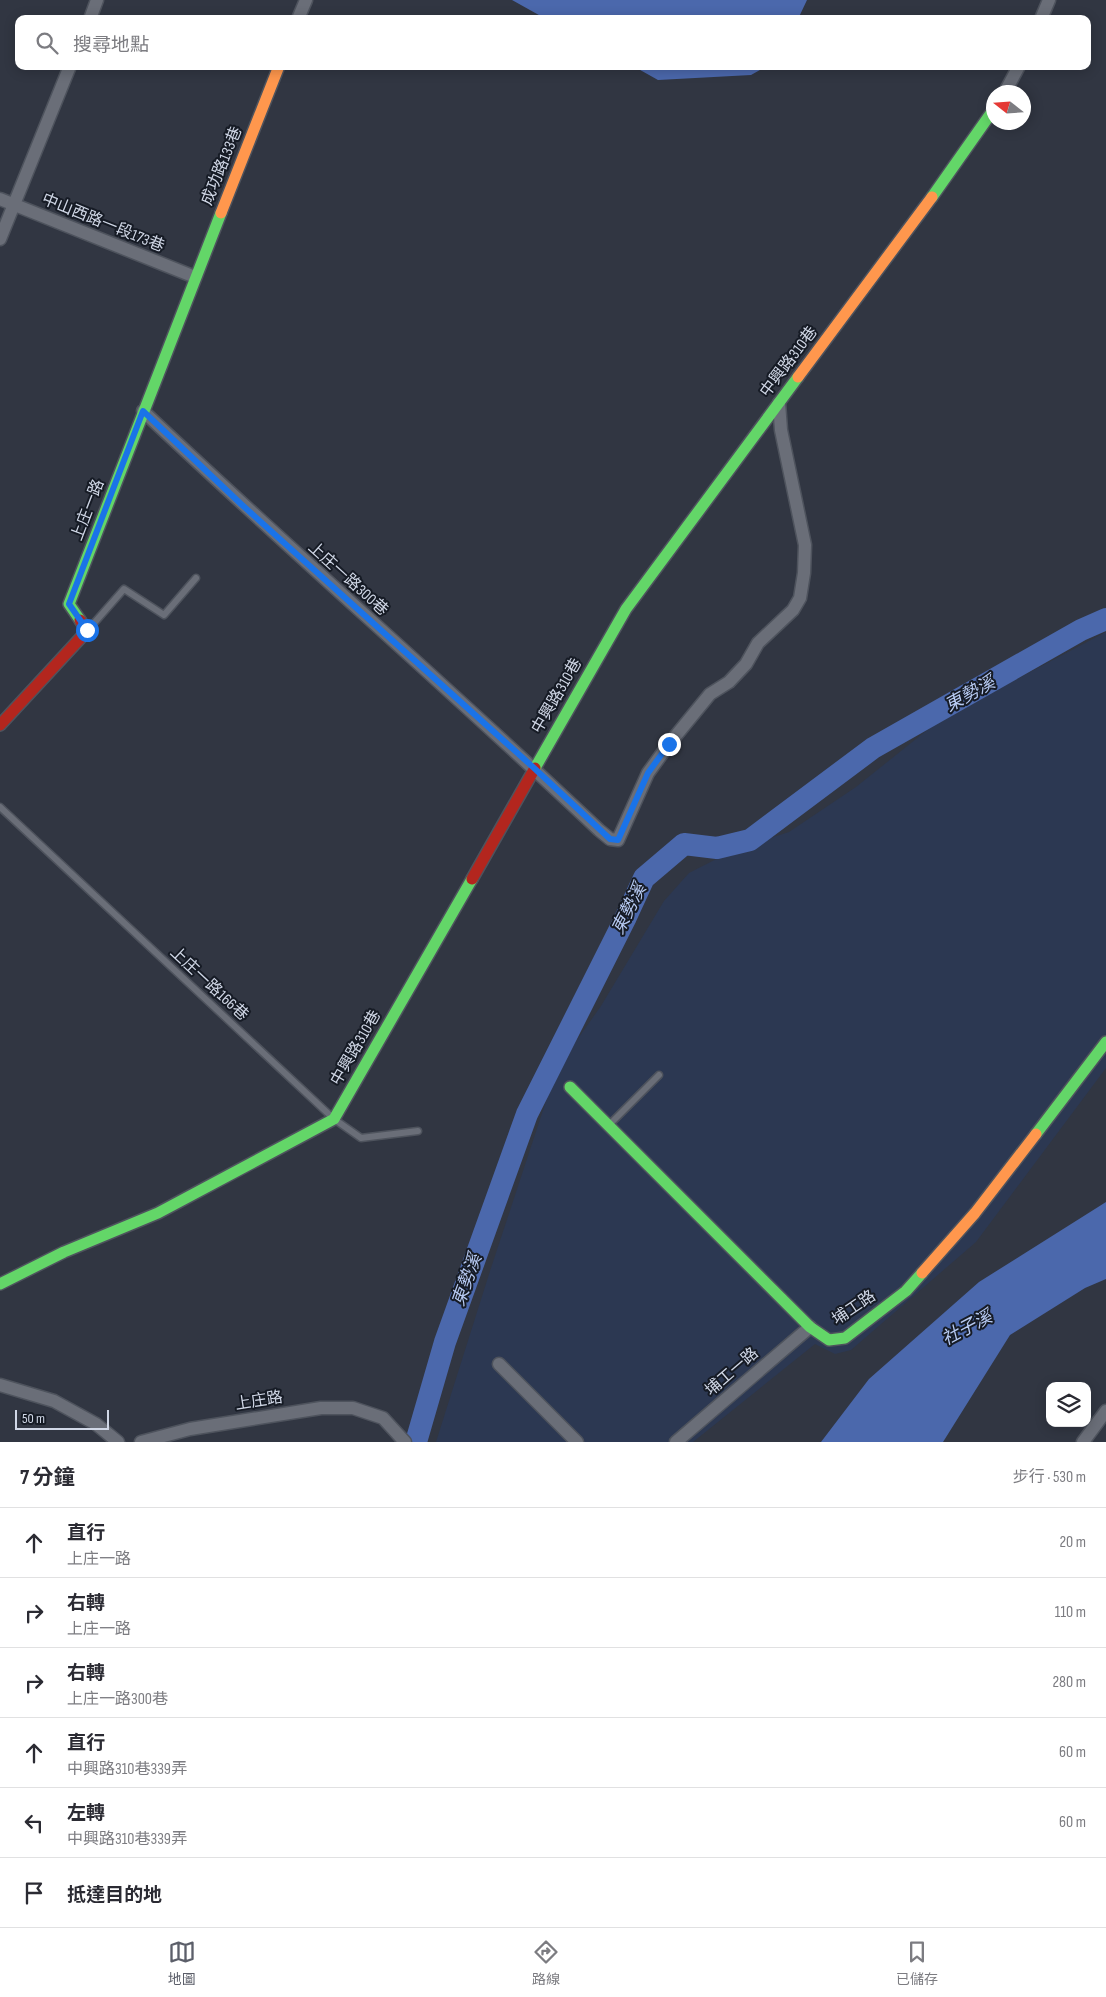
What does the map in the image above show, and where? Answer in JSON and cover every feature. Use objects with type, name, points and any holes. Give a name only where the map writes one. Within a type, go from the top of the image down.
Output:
[{"type":"street","points":[[92,15],[98,0]]},
{"type":"street","points":[[300,15],[306,0]]},
{"type":"street","points":[[1043,15],[1049,0]]},
{"type":"street","points":[[0,239],[68,70]]},
{"type":"street","name":"成功路133巷","points":[[195,277],[277,70]]},
{"type":"street","points":[[1009,85],[1017,70]]},
{"type":"street","name":"中興路310巷","points":[[334,1119],[626,609],[921,213],[986,120]]},
{"type":"street","name":"中山西路一段173巷","points":[[0,199],[195,277]]},
{"type":"street","name":"上庄一路","points":[[87,630],[69,604],[143,411],[156,383],[195,277]]},
{"type":"street","name":"上庄一路300巷","points":[[143,411],[241,504],[610,839],[618,840],[648,773],[669,744],[710,694],[729,682],[746,664],[758,643],[793,610],[800,598],[804,573],[805,545],[781,430],[779,403]]},
{"type":"street","points":[[0,725],[87,630]]},
{"type":"street","name":"埔工路","points":[[570,1088],[810,1328],[829,1340],[845,1338],[906,1291],[975,1213],[1106,1042]]},
{"type":"street","points":[[0,1284],[64,1252],[158,1213],[334,1119]]},
{"type":"street","name":"埔工一路","points":[[676,1442],[810,1328]]},
{"type":"street","points":[[499,1364],[577,1442]]},
{"type":"street","points":[[0,1385],[54,1402],[96,1424],[118,1442]]},
{"type":"street","name":"上庄路","points":[[141,1442],[190,1429],[321,1408],[353,1408],[383,1418],[405,1442]]},
{"type":"street","points":[[1082,1442],[1106,1411]]},
{"type":"lane","points":[[87,630],[124,589],[164,615],[196,578]]},
{"type":"lane","name":"上庄一路166巷","points":[[0,807],[334,1119],[361,1138],[418,1131]]},
{"type":"lane","points":[[608,1126],[659,1075]]},
{"type":"shaded area","points":[[1106,632],[1106,1068],[976,1242],[851,1350],[835,1354],[815,1344],[693,1442],[436,1442],[557,1068],[601,1006],[664,901],[689,873],[736,849],[789,832],[856,787],[941,719]]},
{"type":"water","points":[[512,0],[807,0],[800,15],[539,15]]},
{"type":"water","points":[[640,70],[760,70],[751,75],[658,80]]},
{"type":"water","name":"社子溪","points":[[1106,1202],[1106,1279],[1085,1288],[1010,1335],[943,1442],[821,1442],[869,1379],[979,1282]]},
{"type":"waterway","name":"東勢溪","points":[[416,1442],[445,1342],[527,1114],[644,878],[684,844],[717,848],[750,840],[873,748],[1081,630],[1106,619]]},
{"type":"traffic: fast","points":[[932,197],[986,120]]},
{"type":"traffic: fast","points":[[80,620],[69,604],[221,213]]},
{"type":"traffic: fast","points":[[535,768],[626,609],[798,377]]},
{"type":"traffic: fast","points":[[0,1284],[64,1252],[158,1213],[334,1119],[472,879]]},
{"type":"traffic: fast","points":[[1036,1134],[1106,1042]]},
{"type":"traffic: fast","points":[[570,1087],[810,1327],[829,1340],[845,1338],[906,1291],[922,1273]]},
{"type":"traffic: slow","points":[[221,213],[277,70]]},
{"type":"traffic: slow","points":[[798,377],[932,197]]},
{"type":"traffic: slow","points":[[922,1273],[975,1213],[1036,1134]]},
{"type":"traffic: jam","points":[[0,725],[87,631],[80,620]]},
{"type":"traffic: jam","points":[[472,879],[535,768]]},
{"type":"route","points":[[87,630],[69,604],[143,411],[241,504],[610,839],[618,840],[648,773],[669,744]]}]
